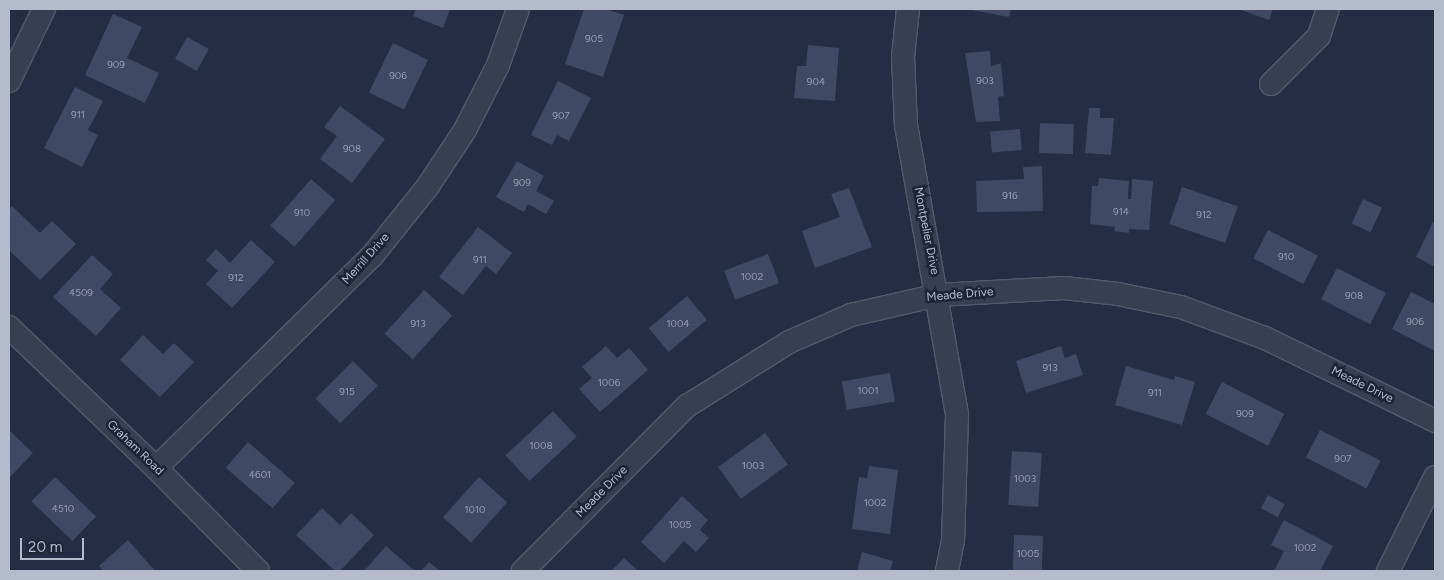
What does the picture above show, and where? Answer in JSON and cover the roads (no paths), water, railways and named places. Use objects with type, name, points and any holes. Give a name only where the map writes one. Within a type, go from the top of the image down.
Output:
[{"type":"street","points":[[9,81],[44,9]]},
{"type":"street","name":"Merrill Drive","points":[[156,468],[372,256],[428,186],[464,130],[498,65],[518,9]]},
{"type":"street","name":"Montpelier Drive","points":[[908,9],[903,57],[906,125],[938,295],[957,415],[953,540],[947,571]]},
{"type":"street","points":[[1270,84],[1319,36],[1328,9]]},
{"type":"street","name":"Meade Drive","points":[[523,571],[687,406],[789,342],[851,315],[938,295],[1064,288],[1118,294],[1181,307],[1265,338],[1435,421]]},
{"type":"street","name":"Graham Road","points":[[9,327],[156,468],[258,571]]},
{"type":"street","points":[[1388,571],[1435,477]]}]
